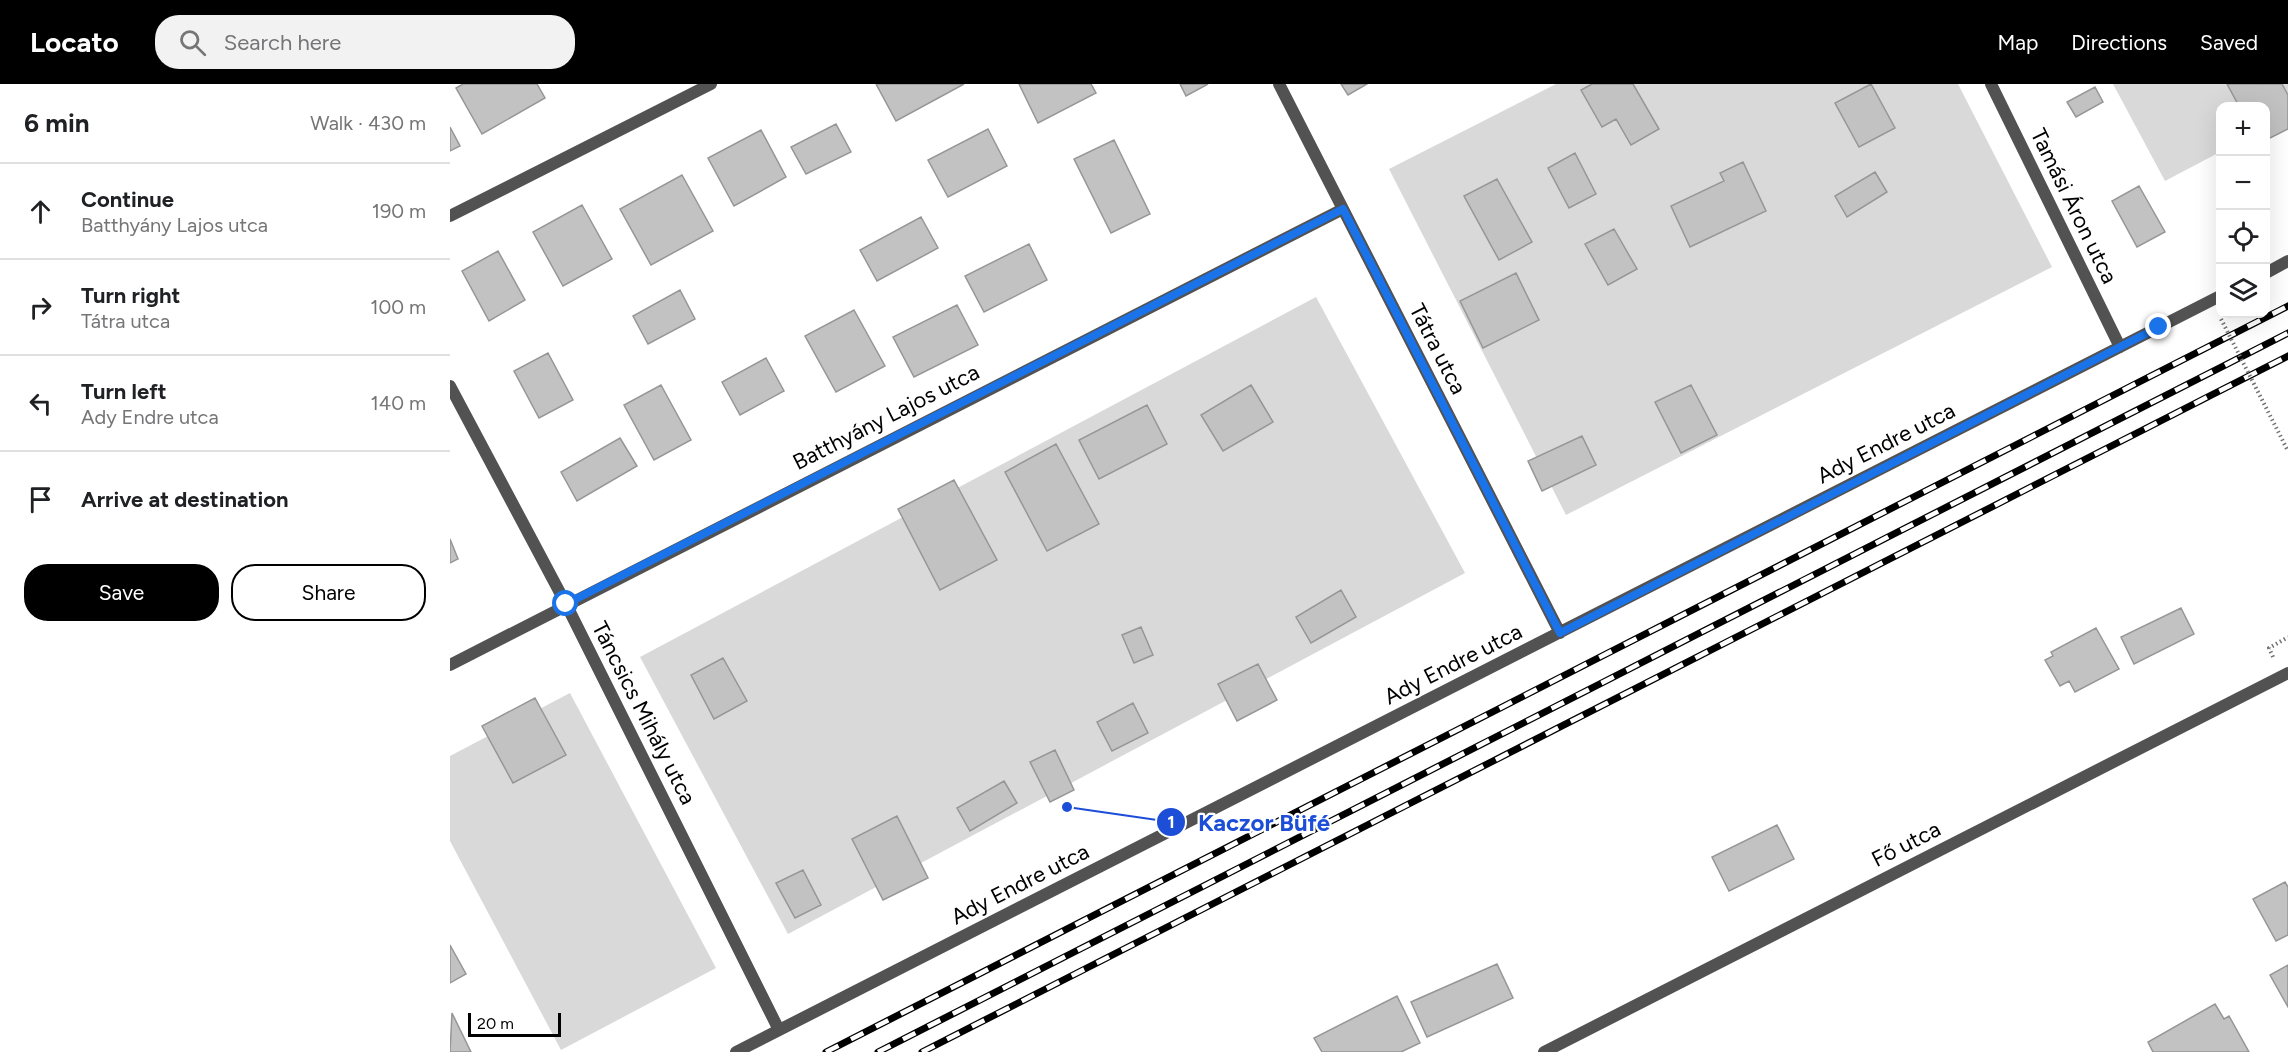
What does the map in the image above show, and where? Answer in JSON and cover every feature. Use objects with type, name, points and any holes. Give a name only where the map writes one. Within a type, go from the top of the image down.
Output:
[{"type":"street","points":[[450,216],[711,84]]},
{"type":"street","name":"Tátra utca","points":[[1279,84],[1560,633]]},
{"type":"street","name":"Tamási Áron utca","points":[[1991,84],[2120,347]]},
{"type":"street","name":"Batthyány Lajos utca","points":[[450,665],[1343,209]]},
{"type":"street","points":[[2270,270],[2288,261]]},
{"type":"street","name":"Ady Endre utca","points":[[736,1052],[2216,298]]},
{"type":"street","name":"Táncsics Mihály utca","points":[[450,386],[566,604],[779,1030]]},
{"type":"street","name":"Fő utca","points":[[1544,1052],[2288,673]]},
{"type":"path","points":[[2221,319],[2288,451]]},
{"type":"path","points":[[2269,648],[2288,637]]},
{"type":"shaded area","points":[[1556,84],[1958,84],[2052,267],[1566,515],[1389,169]]},
{"type":"shaded area","points":[[2113,84],[2288,84],[2288,116],[2270,126],[2270,102],[2216,102],[2216,154],[2165,181]]},
{"type":"shaded area","points":[[1316,297],[1465,573],[788,934],[640,657]]},
{"type":"shaded area","points":[[570,693],[716,968],[561,1050],[450,841],[450,756]]},
{"type":"building","points":[[463,84],[537,84],[545,98],[482,134],[456,88]]},
{"type":"building","points":[[876,84],[964,84],[896,121]]},
{"type":"building","points":[[1019,84],[1091,84],[1096,93],[1038,123]]},
{"type":"building","points":[[1180,84],[1208,84],[1186,96]]},
{"type":"building","points":[[1341,84],[1367,84],[1348,95]]},
{"type":"building","points":[[1592,84],[1633,84],[1659,129],[1631,145],[1616,119],[1602,127],[1581,90]]},
{"type":"building","points":[[1871,84],[1895,128],[1859,147],[1835,103]]},
{"type":"building","points":[[2227,84],[2282,84],[2288,95],[2288,129],[2270,138],[2270,102],[2237,102]]},
{"type":"building","points":[[2095,87],[2103,102],[2076,117],[2067,102]]},
{"type":"building","points":[[836,124],[851,152],[806,174],[791,147]]},
{"type":"building","points":[[450,127],[460,146],[450,151]]},
{"type":"building","points":[[988,129],[1007,166],[948,197],[928,160]]},
{"type":"building","points":[[761,130],[786,177],[734,206],[708,158]]},
{"type":"building","points":[[1114,140],[1150,214],[1111,233],[1074,159]]},
{"type":"building","points":[[1575,153],[1596,194],[1569,208],[1548,168]]},
{"type":"building","points":[[1743,162],[1766,211],[1690,247],[1671,206],[1724,181],[1720,173]]},
{"type":"building","points":[[1875,172],[1887,192],[1847,217],[1835,196]]},
{"type":"building","points":[[682,175],[713,231],[651,265],[620,209]]},
{"type":"building","points":[[1497,179],[1532,242],[1499,260],[1464,196]]},
{"type":"building","points":[[2139,186],[2165,232],[2137,247],[2112,201]]},
{"type":"building","points":[[582,205],[612,259],[563,286],[533,232]]},
{"type":"building","points":[[921,217],[938,248],[877,281],[860,250]]},
{"type":"building","points":[[1614,229],[1637,269],[1608,285],[1585,244]]},
{"type":"building","points":[[1029,244],[1047,280],[984,312],[965,276]]},
{"type":"building","points":[[498,251],[525,300],[489,321],[462,271]]},
{"type":"building","points":[[1516,273],[1539,320],[1483,348],[1460,301]]},
{"type":"building","points":[[680,290],[695,319],[648,344],[633,316]]},
{"type":"building","points":[[957,305],[978,345],[914,377],[893,337]]},
{"type":"building","points":[[854,310],[885,366],[836,392],[805,336]]},
{"type":"building","points":[[548,353],[573,400],[539,418],[514,371]]},
{"type":"building","points":[[766,358],[784,391],[740,415],[722,382]]},
{"type":"building","points":[[661,385],[691,440],[654,460],[624,405]]},
{"type":"building","points":[[1251,385],[1273,422],[1223,451],[1201,415]]},
{"type":"building","points":[[1691,385],[1717,435],[1681,453],[1655,402]]},
{"type":"building","points":[[1147,405],[1167,444],[1099,479],[1079,440]]},
{"type":"building","points":[[1582,436],[1596,465],[1542,491],[1528,461]]},
{"type":"building","points":[[620,438],[637,466],[577,501],[561,472]]},
{"type":"building","points":[[1056,444],[1099,524],[1047,551],[1005,472]]},
{"type":"building","points":[[954,480],[997,560],[940,590],[898,509]]},
{"type":"building","points":[[450,539],[458,559],[450,563]]},
{"type":"building","points":[[1341,590],[1356,617],[1311,643],[1296,617]]},
{"type":"building","points":[[2181,608],[2194,634],[2134,664],[2121,637]]},
{"type":"building","points":[[1141,627],[1153,655],[1134,663],[1122,635]]},
{"type":"building","points":[[2096,628],[2119,669],[2075,692],[2069,681],[2060,686],[2045,660],[2053,656],[2051,652]]},
{"type":"building","points":[[723,658],[747,701],[714,719],[691,675]]},
{"type":"building","points":[[1258,664],[1277,700],[1237,721],[1218,684]]},
{"type":"building","points":[[535,698],[566,755],[513,783],[482,726]]},
{"type":"building","points":[[1133,703],[1148,733],[1112,751],[1097,722]]},
{"type":"building","points":[[1055,750],[1074,790],[1050,802],[1030,762]]},
{"type":"building","points":[[1004,781],[1017,803],[970,831],[957,808]]},
{"type":"building","points":[[897,816],[928,878],[883,900],[852,839]]},
{"type":"building","points":[[1777,825],[1794,859],[1729,891],[1712,857]]},
{"type":"building","points":[[803,870],[821,905],[795,918],[776,883]]},
{"type":"building","points":[[2285,882],[2288,887],[2288,935],[2276,941],[2253,899]]},
{"type":"building","points":[[450,945],[466,974],[450,983]]},
{"type":"building","points":[[1497,964],[1513,998],[1427,1037],[1411,1002]]},
{"type":"building","points":[[2288,965],[2288,1007],[2270,975]]},
{"type":"building","points":[[1397,996],[1420,1043],[1401,1052],[1322,1052],[1314,1038]]},
{"type":"building","points":[[2215,1004],[2224,1019],[2229,1016],[2249,1052],[2153,1052],[2148,1042]]},
{"type":"building","points":[[452,1013],[471,1052],[450,1052]]},
{"type":"railway","points":[[826,1052],[2288,306]]},
{"type":"railway","points":[[878,1052],[2288,333]]},
{"type":"railway","points":[[922,1052],[2288,356]]},
{"type":"place","name":"Kaczor Büfé","points":[[1067,807]]},
{"type":"route","points":[[566,604],[1343,209],[1560,633],[2159,327]]}]
